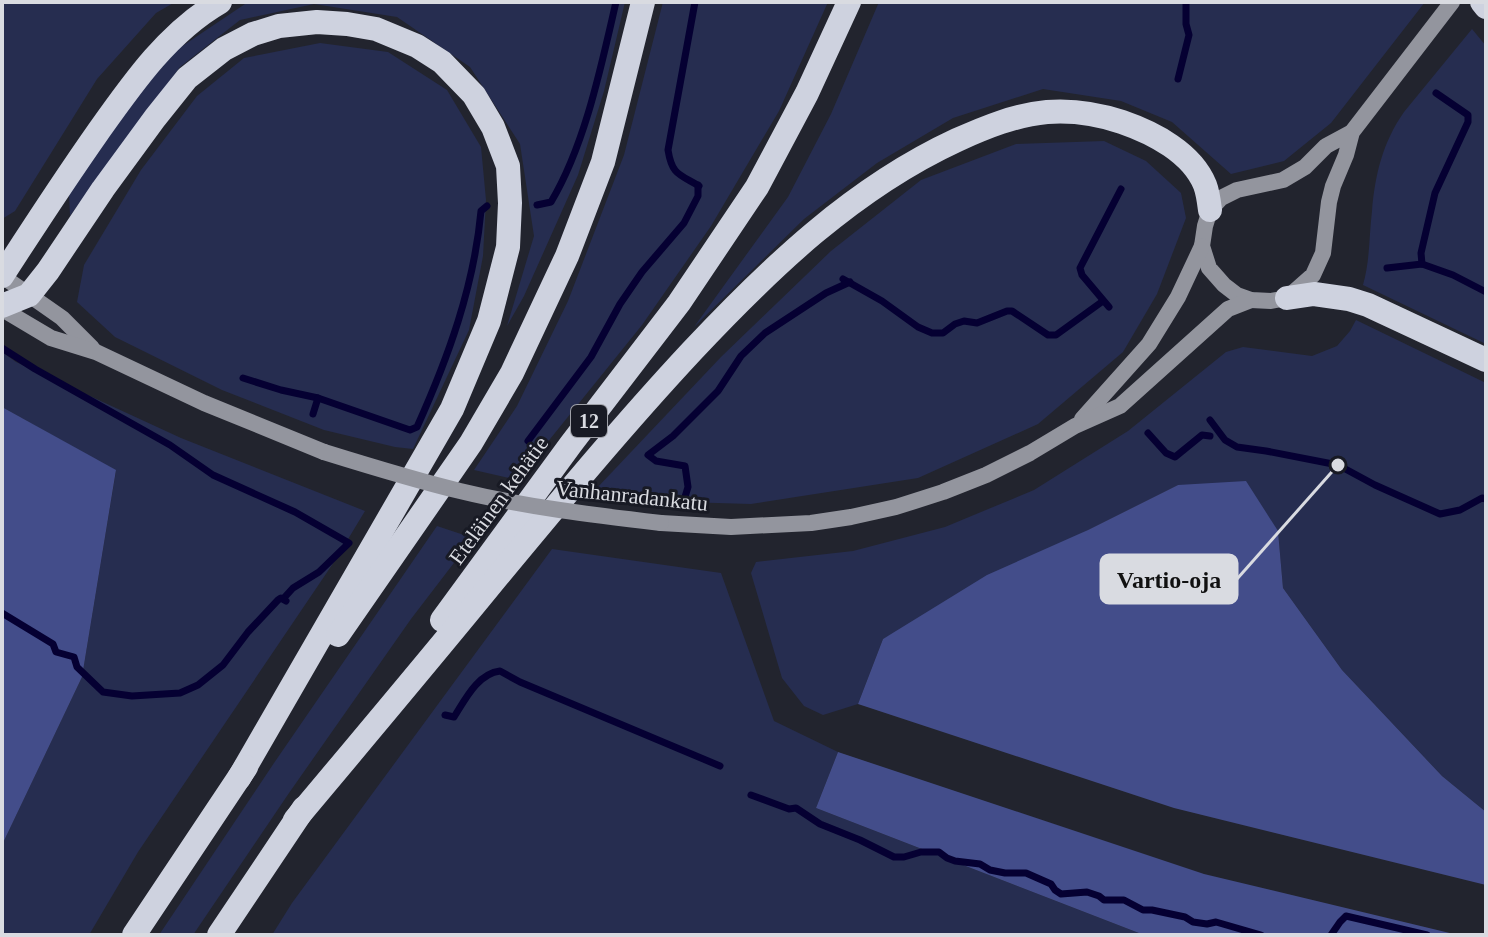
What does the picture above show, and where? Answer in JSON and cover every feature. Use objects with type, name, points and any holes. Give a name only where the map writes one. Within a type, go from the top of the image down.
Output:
[{"type":"highway","points":[[2,276],[129,88],[168,43],[220,2]]},
{"type":"highway","points":[[134,935],[471,443],[512,373],[567,256],[603,162],[643,2]]},
{"type":"highway","name":"Eteläinen kehätie","points":[[219,935],[295,820],[571,444],[679,303],[757,187],[807,93],[849,2]]},
{"type":"highway","points":[[1482,2],[1486,7]]},
{"type":"highway","points":[[2,308],[29,295],[129,153],[187,78],[224,49],[253,34],[279,26],[317,22],[376,29],[417,46],[442,62],[474,95],[493,127],[508,166],[510,203],[508,247],[489,321],[452,409],[239,778]]},
{"type":"highway","points":[[295,820],[644,403],[766,275],[877,184],[908,164],[984,128],[1018,116],[1070,112],[1131,125],[1167,143],[1201,175],[1210,210]]},
{"type":"highway","points":[[1287,298],[1314,294],[1349,299],[1486,360]]},
{"type":"street","points":[[1287,298],[1313,275],[1319,264],[1333,186],[1352,132],[1452,2]]},
{"type":"street","points":[[1210,210],[1221,198],[1237,190],[1283,180],[1305,167],[1326,146],[1352,132]]},
{"type":"street","name":"Vanhanradankatu","points":[[1075,426],[1149,344],[1178,297],[1202,246],[1210,210]]},
{"type":"street","points":[[1202,246],[1209,268],[1224,285],[1237,295],[1251,300]]},
{"type":"street","name":"Vanhanradankatu","points":[[2,276],[62,318],[96,352]]},
{"type":"street","name":"Vanhanradankatu","points":[[2,308],[51,338],[96,352],[204,403],[324,452],[462,492],[570,512],[661,523],[731,527],[811,523],[851,517],[896,507],[986,475],[1075,426],[1120,406],[1228,309],[1251,300],[1287,298]]},
{"type":"shaded area","points":[[2,2],[175,2],[156,13],[97,79],[15,211],[2,219]]},
{"type":"shaded area","points":[[248,2],[625,2],[604,91],[578,175],[524,296],[507,326],[534,236],[520,144],[470,67],[397,17],[314,4],[240,20],[180,67],[70,216],[69,193],[139,93],[178,49]]},
{"type":"shaded area","points":[[663,2],[828,2],[779,111],[711,226],[642,325],[517,480],[474,470],[517,406],[568,301],[624,155]]},
{"type":"shaded area","points":[[879,2],[1425,2],[1331,123],[1284,161],[1231,174],[1172,122],[1121,101],[1043,89],[953,118],[877,163],[804,219],[694,327],[788,197],[831,114]]},
{"type":"shaded area","points":[[1472,29],[1486,46],[1486,344],[1363,285],[1375,184],[1385,147],[1404,112]]},
{"type":"shaded area","points":[[320,43],[388,52],[447,90],[481,147],[486,200],[483,256],[469,330],[413,449],[324,430],[222,390],[115,337],[77,302],[84,265],[141,170],[197,96],[244,58]]},
{"type":"shaded area","points":[[1104,141],[1146,161],[1181,193],[1186,218],[1157,294],[1123,352],[1038,424],[918,478],[751,504],[649,501],[596,489],[721,357],[831,251],[921,180],[1016,144]]},
{"type":"shaded area","points":[[1356,320],[1486,383],[1486,812],[1442,776],[1342,670],[1283,588],[1278,531],[1178,485],[883,639],[858,704],[823,715],[804,706],[782,678],[751,573],[756,562],[853,551],[945,527],[1034,490],[1128,431],[1226,352],[1243,347],[1312,356],[1337,346]]},
{"type":"shaded area","points":[[2,352],[16,362],[181,438],[365,511],[336,559],[138,852],[89,935],[2,935],[2,845],[82,677],[116,471],[2,407]]},
{"type":"shaded area","points":[[2,407],[116,470],[82,677],[2,845]]},
{"type":"shaded area","points":[[1246,481],[1278,531],[1283,588],[1342,670],[1442,776],[1486,812],[1486,885],[1174,808],[858,704],[883,639],[987,575],[1178,485]]},
{"type":"shaded area","points":[[437,526],[473,538],[411,619],[193,935],[159,935],[274,763]]},
{"type":"shaded area","points":[[552,549],[721,573],[774,721],[838,752],[816,808],[1144,935],[272,935],[292,903]]},
{"type":"shaded area","points":[[838,752],[1204,874],[1458,935],[1144,935],[816,808]]},
{"type":"waterway","points":[[537,205],[551,202],[583,131],[616,2]]},
{"type":"waterway","points":[[695,2],[668,150],[674,169],[699,186]]},
{"type":"waterway","points":[[1178,79],[1189,35],[1186,2]]},
{"type":"waterway","points":[[1422,264],[1421,253],[1435,193],[1468,122],[1468,115],[1436,93]]},
{"type":"waterway","points":[[528,441],[591,357],[620,304],[642,272],[684,223],[698,196],[698,185]]},
{"type":"waterway","points":[[1109,307],[1082,275],[1080,268],[1121,189]]},
{"type":"waterway","points":[[243,378],[318,398],[410,430],[417,427],[458,322],[478,239],[481,211],[487,206]]},
{"type":"waterway","points":[[1387,268],[1422,264],[1486,292]]},
{"type":"waterway","points":[[843,279],[932,333],[943,333],[964,321],[977,323],[1012,311],[1048,335],[1056,335],[1103,301]]},
{"type":"waterway","points":[[685,497],[688,487],[685,466],[656,461],[648,455],[673,436],[718,391],[741,356],[765,333],[826,293],[850,282]]},
{"type":"waterway","points":[[2,348],[170,445],[213,475],[295,512],[349,543],[319,572],[293,588],[283,599]]},
{"type":"waterway","points":[[313,414],[318,398]]},
{"type":"waterway","points":[[1210,420],[1225,440],[1237,447],[1338,465],[1440,514],[1486,499]]},
{"type":"waterway","points":[[1148,433],[1166,453],[1175,457],[1202,435],[1210,436]]},
{"type":"waterway","points":[[2,613],[53,644],[56,652],[74,657],[77,667],[103,692],[132,696],[180,693],[198,685],[223,665],[278,600],[286,601]]},
{"type":"waterway","points":[[445,715],[454,717],[478,682],[500,671],[720,766]]},
{"type":"waterway","points":[[751,795],[789,809],[796,808],[820,824],[894,857],[939,852],[955,861],[980,864],[990,870],[1026,873],[1051,884],[1061,894],[1087,892],[1104,900],[1124,900],[1143,910],[1185,917],[1193,922],[1216,922],[1261,935]]},
{"type":"waterway","points":[[1331,935],[1346,916],[1427,935]]},
{"type":"place","name":"Vartio-oja","points":[[1338,465]]}]
